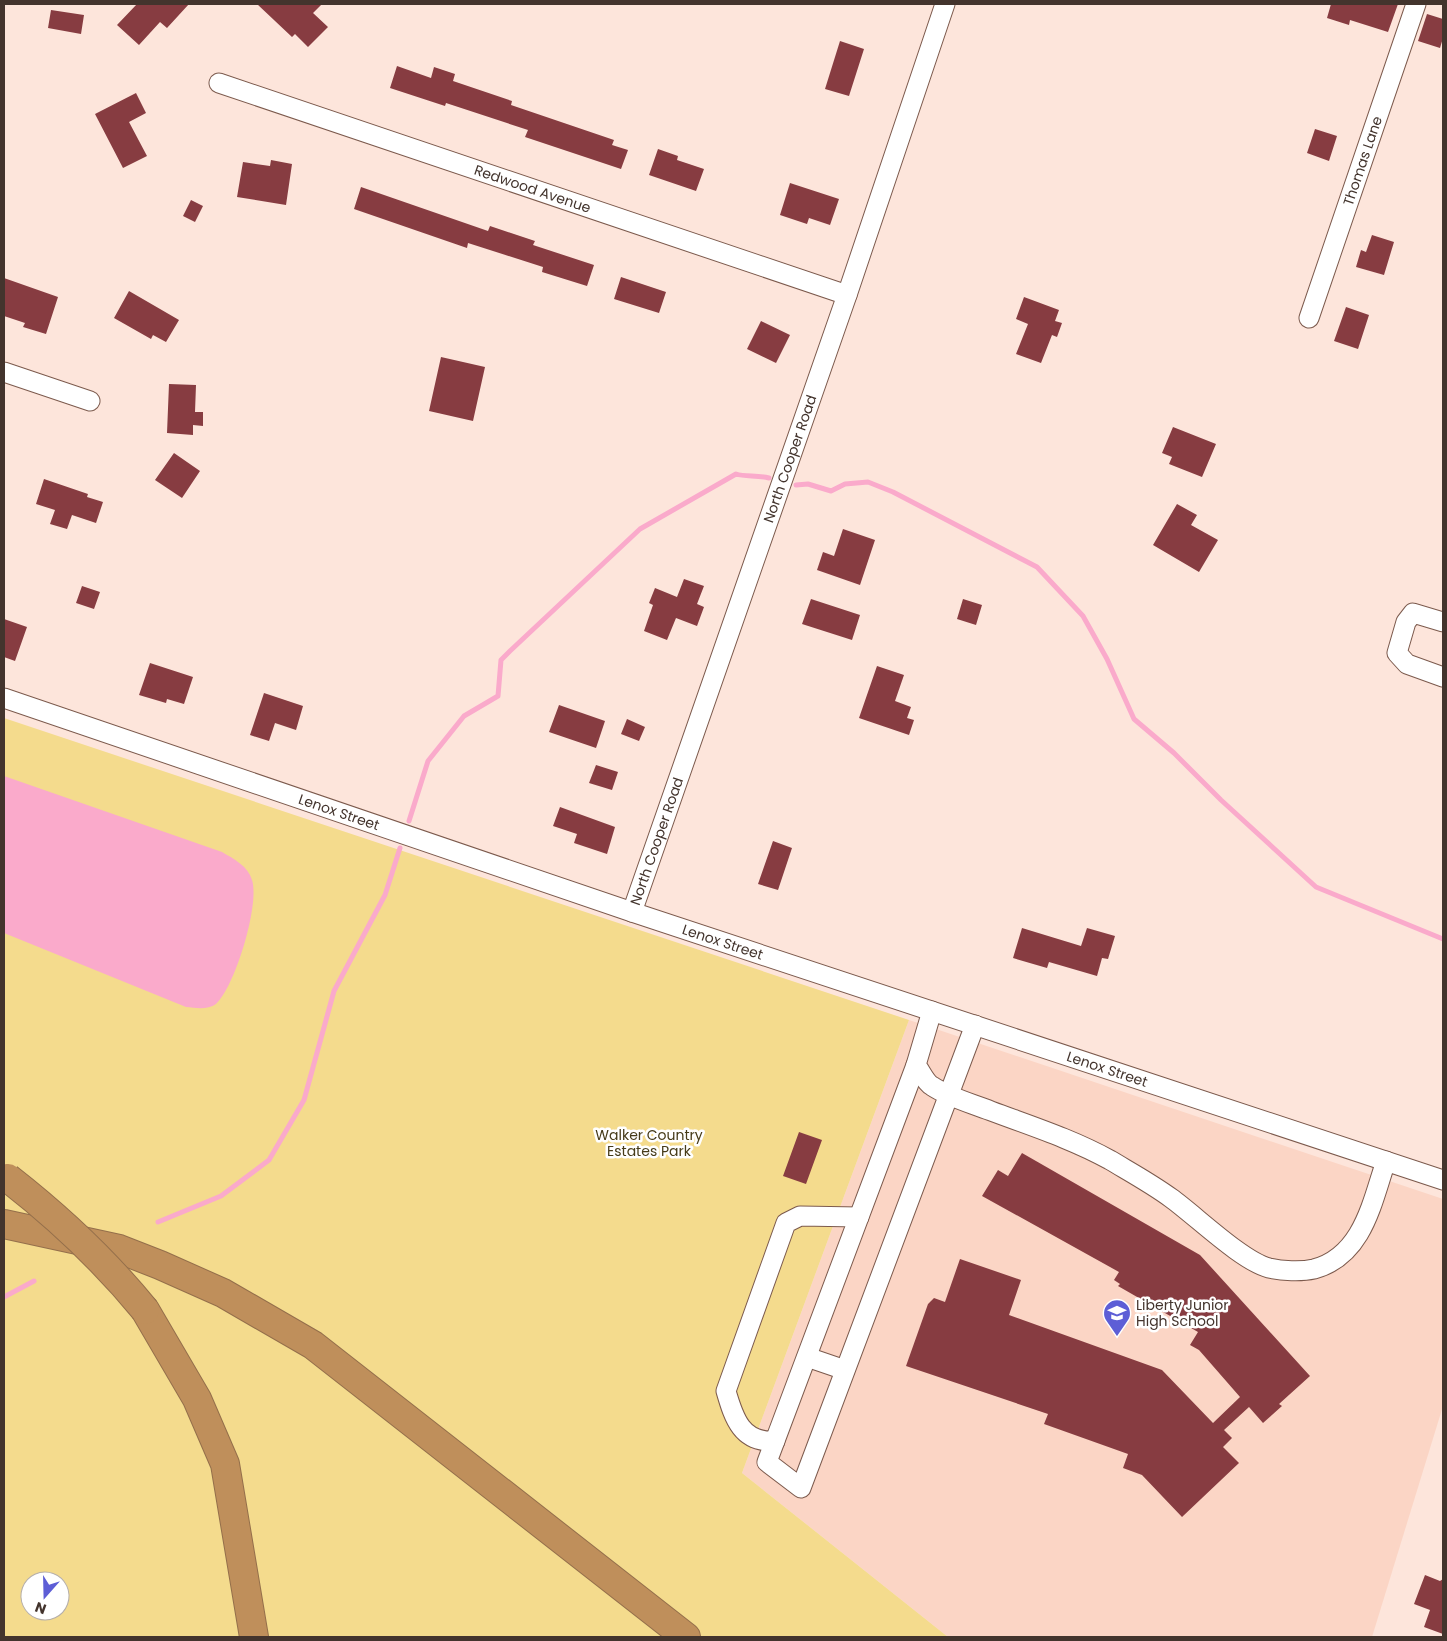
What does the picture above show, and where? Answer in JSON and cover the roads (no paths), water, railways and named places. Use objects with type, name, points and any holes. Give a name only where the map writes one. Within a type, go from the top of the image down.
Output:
[{"type":"highway","points":[[6,1176],[49,1210],[108,1269],[145,1310],[198,1398],[225,1464],[254,1637]]},
{"type":"highway","points":[[4,1224],[119,1249],[223,1293],[313,1344],[686,1637]]},
{"type":"street","name":"North Cooper Road","points":[[632,912],[847,295],[945,4]]},
{"type":"street","name":"Thomas Lane","points":[[1309,318],[1416,4]]},
{"type":"street","name":"Redwood Avenue","points":[[218,83],[847,295]]},
{"type":"street","points":[[4,372],[90,401]]},
{"type":"street","points":[[1443,622],[1413,613],[1406,622],[1397,654],[1407,664],[1443,677]]},
{"type":"street","name":"Lenox Street","points":[[4,698],[632,912],[1443,1180]]},
{"type":"street","points":[[932,1011],[916,1065],[767,1462],[801,1488],[975,1025]]},
{"type":"street","points":[[916,1065],[930,1085],[949,1095],[1066,1139],[1110,1160],[1170,1198],[1249,1258],[1269,1268],[1295,1271],[1313,1269],[1329,1263],[1344,1253],[1356,1241],[1364,1224],[1386,1161]]},
{"type":"street","points":[[775,1441],[765,1442],[744,1432],[733,1414],[726,1391],[786,1223],[800,1216],[859,1216]]},
{"type":"street","points":[[807,1357],[845,1370]]},
{"type":"waterway","points":[[409,821],[428,761],[464,716],[498,696],[501,660],[510,651],[640,529],[736,474],[769,478]]},
{"type":"waterway","points":[[796,485],[808,484],[831,491],[845,484],[868,482],[893,492],[1037,567],[1083,616],[1107,659],[1134,719],[1174,753],[1221,800],[1316,887],[1443,939]]},
{"type":"waterway","points":[[158,1222],[221,1196],[269,1160],[304,1100],[334,991],[385,895],[400,848]]},
{"type":"waterway","points":[[4,1297],[34,1281]]},
{"type":"place","name":"Liberty Junior High School","points":[[1117,1337]]},
{"type":"park label","name":"Walker Country Estates Park","points":[[649,1144]]}]
